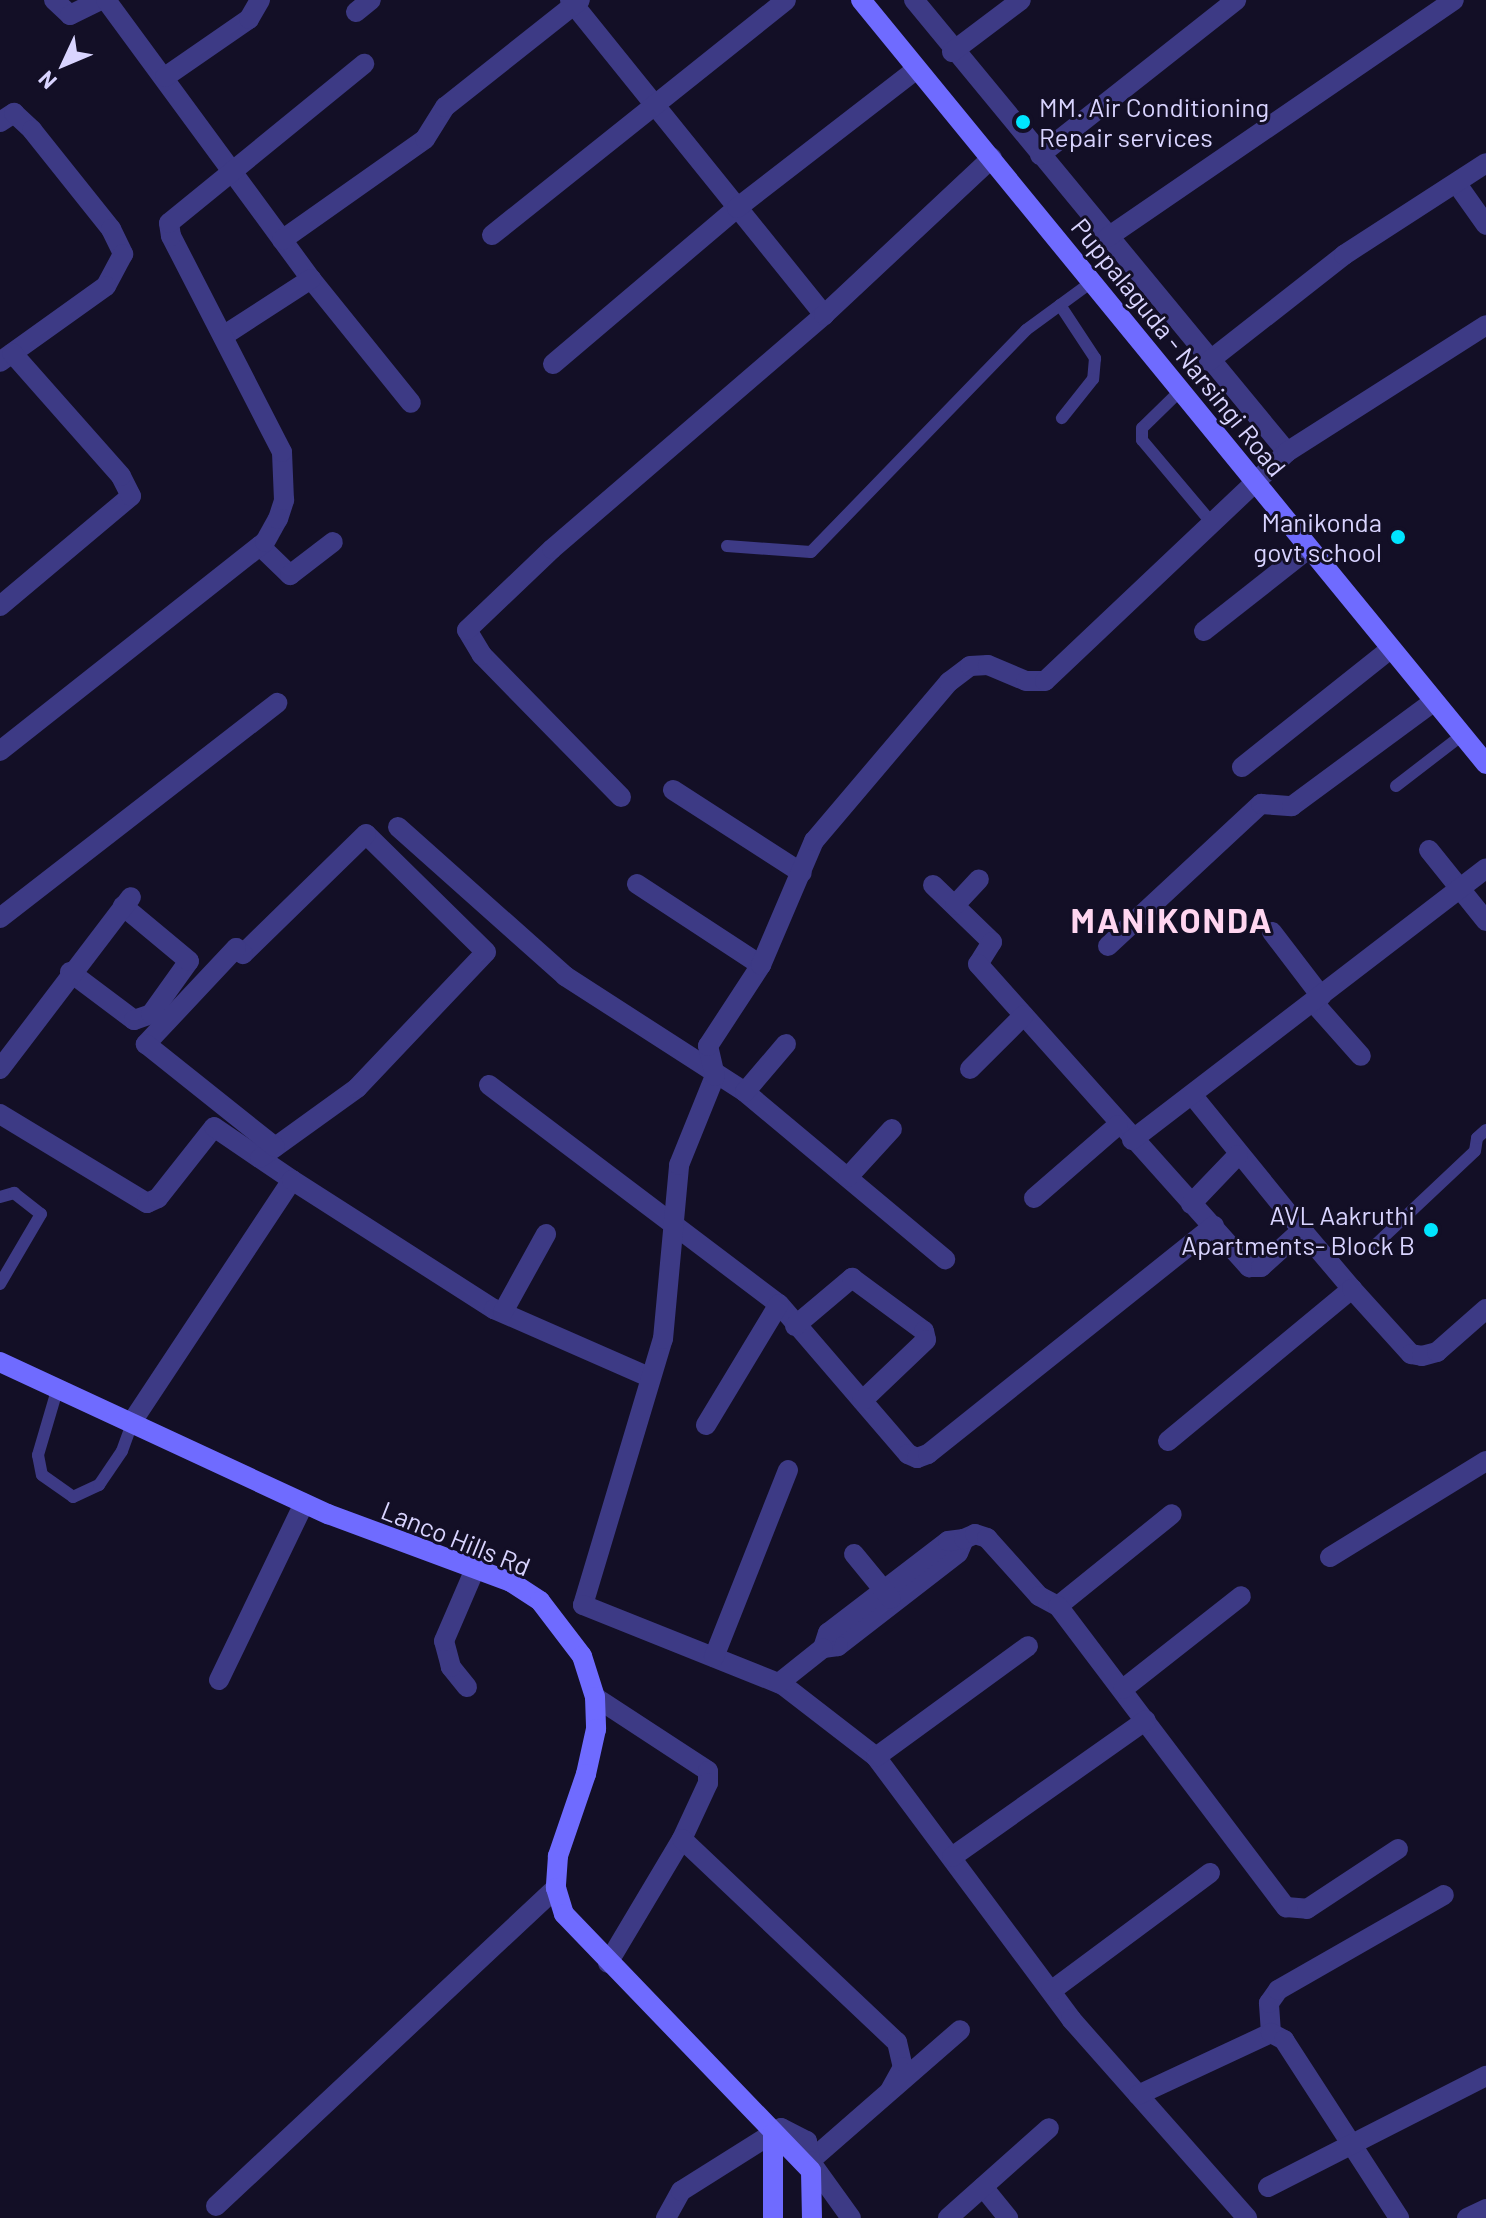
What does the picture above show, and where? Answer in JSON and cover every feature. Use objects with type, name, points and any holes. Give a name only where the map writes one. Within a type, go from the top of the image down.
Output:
[{"type":"street","points":[[54,0],[70,15],[103,0],[165,77],[311,279],[411,403]]},
{"type":"street","points":[[165,77],[249,19],[260,0]]},
{"type":"street","points":[[492,235],[786,0]]},
{"type":"street","name":"Puppalaguda - Narsingi Road","points":[[861,0],[1093,281],[1307,550],[1486,764]]},
{"type":"street","points":[[914,0],[952,52],[1287,452]]},
{"type":"street","points":[[952,52],[1021,0]]},
{"type":"street","points":[[1040,155],[1236,0]]},
{"type":"street","points":[[1108,237],[1454,0]]},
{"type":"street","points":[[282,240],[425,139],[445,107],[575,2],[824,315]]},
{"type":"street","points":[[0,751],[260,546],[284,500],[282,452],[169,223],[231,168],[364,64]]},
{"type":"street","points":[[553,364],[737,208],[917,69]]},
{"type":"street","points":[[0,122],[14,113],[32,130],[111,229],[123,254],[106,286],[6,358],[121,476],[131,496],[0,606]]},
{"type":"street","points":[[621,797],[482,655],[467,630],[552,549],[824,315],[992,158]]},
{"type":"street","points":[[1209,361],[1344,255],[1486,163]]},
{"type":"street","points":[[1457,184],[1486,225]]},
{"type":"street","points":[[223,336],[311,279]]},
{"type":"street","points":[[557,1619],[583,1605],[649,1377],[663,1339],[677,1223],[679,1165],[715,1076],[708,1046],[761,965],[814,841],[949,682],[970,666],[988,665],[1026,681],[1045,681],[1287,452],[1486,325]]},
{"type":"street","points":[[260,546],[290,575],[333,542]]},
{"type":"street","points":[[1204,631],[1307,550]]},
{"type":"street","points":[[1242,767],[1389,650]]},
{"type":"street","points":[[1108,946],[1261,804],[1292,806],[1433,702]]},
{"type":"street","points":[[0,918],[277,703]]},
{"type":"street","points":[[673,790],[802,873]]},
{"type":"street","points":[[398,827],[565,976],[715,1076],[745,1092],[945,1259]]},
{"type":"street","points":[[268,1153],[357,1088],[486,952],[366,834],[243,954],[236,948],[146,1044],[268,1153],[292,1180],[503,1312],[649,1377]]},
{"type":"street","points":[[1429,850],[1486,921]]},
{"type":"street","points":[[1034,1198],[1125,1132],[1193,1096],[1486,868]]},
{"type":"street","points":[[955,905],[979,879]]},
{"type":"street","points":[[637,884],[761,965]]},
{"type":"street","points":[[933,885],[992,942],[978,964],[1125,1132],[1249,1267],[1261,1267],[1302,1230]]},
{"type":"street","points":[[0,1069],[70,972],[127,901],[189,961],[144,1021],[134,1020],[70,972]]},
{"type":"street","points":[[1272,932],[1317,999],[1361,1056]]},
{"type":"street","points":[[970,1069],[1024,1015]]},
{"type":"street","points":[[745,1092],[786,1044]]},
{"type":"street","points":[[489,1085],[677,1223],[779,1304],[908,1454],[928,1454],[1214,1226]]},
{"type":"street","points":[[1193,1096],[1238,1155],[1411,1354],[1422,1356],[1437,1352],[1486,1309]]},
{"type":"street","points":[[0,1114],[147,1203],[158,1198],[214,1127],[268,1153]]},
{"type":"street","points":[[848,1177],[892,1129]]},
{"type":"street","points":[[1191,1204],[1238,1155]]},
{"type":"street","points":[[133,1420],[292,1180]]},
{"type":"street","points":[[503,1312],[546,1234]]},
{"type":"street","points":[[795,1326],[852,1278],[924,1331],[926,1340],[862,1401]]},
{"type":"street","points":[[1168,1441],[1352,1289]]},
{"type":"street","points":[[706,1425],[779,1304]]},
{"type":"street","name":"Lanco Hills Rd","points":[[0,1362],[133,1420],[304,1503],[511,1582],[557,1619],[582,1656],[595,1697],[596,1729],[558,1856],[556,1888]]},
{"type":"street","points":[[1330,1557],[1486,1461]]},
{"type":"street","points":[[714,1657],[788,1470]]},
{"type":"street","points":[[219,1680],[304,1503]]},
{"type":"street","points":[[1058,1606],[1172,1514]]},
{"type":"street","points":[[779,1683],[823,1648],[838,1646],[889,1596],[926,1568],[958,1553],[964,1539],[975,1534],[987,1538],[1039,1596],[1058,1606],[1286,1907],[1307,1909],[1398,1849]]},
{"type":"street","points":[[854,1554],[889,1596]]},
{"type":"street","points":[[467,1687],[451,1667],[444,1641],[475,1569]]},
{"type":"street","points":[[1123,1689],[1241,1596]]},
{"type":"street","points":[[583,1605],[779,1683],[876,1757],[1051,1991],[1247,2218]]},
{"type":"street","points":[[876,1757],[1028,1646]]},
{"type":"street","points":[[595,1697],[708,1771],[708,1783],[682,1839],[608,1963]]},
{"type":"street","points":[[952,1857],[1146,1720]]},
{"type":"street","points":[[682,1839],[897,2042],[903,2067],[890,2090]]},
{"type":"street","points":[[1051,1991],[1210,1873]]},
{"type":"street","points":[[216,2206],[556,1888],[564,1914],[773,2133],[811,2166],[851,2218]]},
{"type":"street","points":[[1271,2033],[1269,2003],[1278,1990],[1444,1895]]},
{"type":"street","points":[[812,2218],[811,2166],[890,2090],[960,2030]]},
{"type":"street","points":[[1138,2095],[1271,2033]]},
{"type":"street","points":[[1271,2033],[1284,2040],[1399,2218]]},
{"type":"street","points":[[1268,2187],[1486,2076]]},
{"type":"street","points":[[948,2218],[1049,2128]]},
{"type":"street","points":[[666,2218],[681,2191],[773,2133]]},
{"type":"street","points":[[773,2133],[773,2218]]},
{"type":"street","points":[[983,2187],[1008,2218]]},
{"type":"street","points":[[1467,2218],[1486,2209]]},
{"type":"lane","points":[[727,546],[811,552],[1026,330],[1093,281]]},
{"type":"lane","points":[[1060,305],[1095,358],[1093,379],[1062,418]]},
{"type":"lane","points":[[1181,390],[1142,428],[1142,440],[1211,522]]},
{"type":"lane","points":[[1396,786],[1461,736]]},
{"type":"lane","points":[[1372,1248],[1475,1151],[1477,1138],[1486,1130]]},
{"type":"lane","points":[[0,1197],[14,1193],[41,1214],[41,1221],[0,1284]]},
{"type":"lane","points":[[58,1387],[38,1455],[42,1475],[73,1497],[99,1485],[122,1451],[133,1420]]},
{"type":"place","name":"MM. Air Conditioning Repair services","points":[[1023,122]]},
{"type":"place","name":"Manikonda govt school","points":[[1398,537]]},
{"type":"place","name":"AVL Aakruthi Apartments- Block B","points":[[1431,1230]]},
{"type":"district","name":"MANIKONDA","points":[[1172,920]]}]
